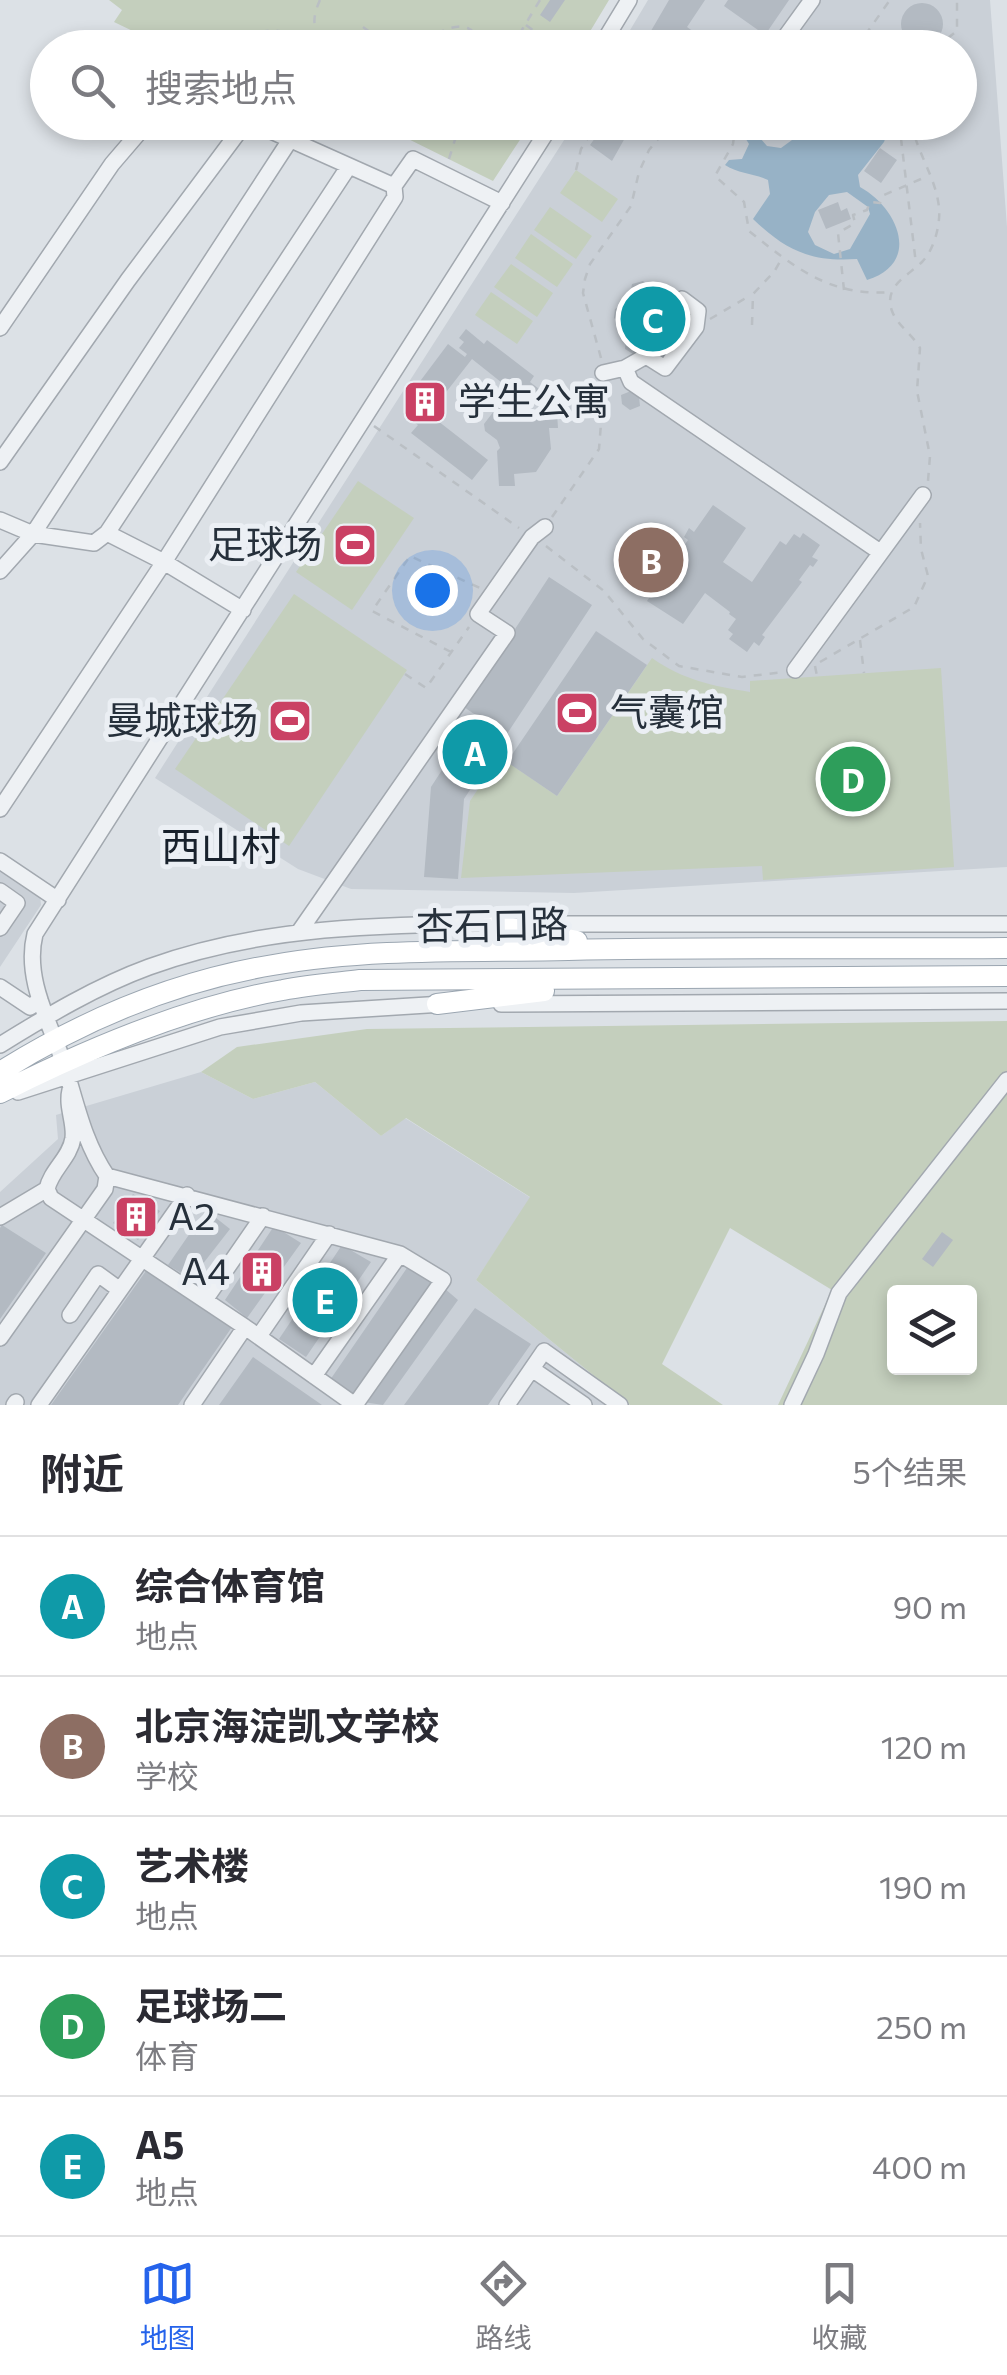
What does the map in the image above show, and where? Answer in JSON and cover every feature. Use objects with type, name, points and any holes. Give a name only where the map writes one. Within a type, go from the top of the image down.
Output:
[{"type":"main road","points":[[492,924],[618,949]]},
{"type":"main road","name":"杏石口路","points":[[0,1072],[54,1039],[160,992],[272,965],[357,954],[1007,948]]},
{"type":"main road","name":"杏石口路","points":[[0,1095],[67,1076],[173,1020],[280,990],[360,980],[1007,976]]},
{"type":"main road","points":[[437,1004],[638,980]]},
{"type":"street","points":[[611,30],[629,0]]},
{"type":"street","points":[[790,30],[812,0]]},
{"type":"street","points":[[0,328],[133,140]]},
{"type":"street","points":[[0,462],[116,296],[234,140]]},
{"type":"street","points":[[0,571],[33,534],[290,140],[394,186]]},
{"type":"street","points":[[67,1076],[73,1138],[49,1178],[51,1198],[355,1405],[443,1280],[400,1254],[107,1176],[92,1155],[76,1098],[44,1017],[30,954],[35,934],[541,140]]},
{"type":"street","points":[[0,809],[164,562],[395,197],[394,186],[413,159],[502,203]]},
{"type":"street","points":[[0,520],[33,534],[94,543],[108,533],[349,166]]},
{"type":"street","points":[[603,373],[625,368],[646,356],[665,368],[696,327],[698,311],[682,299]]},
{"type":"street","points":[[625,368],[632,382],[880,552]]},
{"type":"street","points":[[795,670],[923,495]]},
{"type":"street","points":[[299,932],[507,633],[478,614],[538,532]]},
{"type":"street","points":[[108,533],[243,610]]},
{"type":"street","points":[[0,861],[58,900]]},
{"type":"street","points":[[0,890],[18,903],[0,928]]},
{"type":"street","name":"杏石口路","points":[[0,1045],[44,1017],[147,967],[227,945],[299,932],[492,924],[1007,924]]},
{"type":"street","points":[[0,987],[30,1007],[40,1000]]},
{"type":"street","points":[[67,1076],[220,1027],[302,1012],[437,1004],[1007,1001]]},
{"type":"street","points":[[792,1405],[839,1293],[1007,1080]]},
{"type":"street","points":[[0,1338],[61,1237],[84,1219],[105,1190],[107,1176]]},
{"type":"street","points":[[0,1217],[47,1188]]},
{"type":"street","points":[[39,1405],[186,1195]]},
{"type":"street","points":[[205,1300],[263,1216]]},
{"type":"street","points":[[192,1405],[329,1234]]},
{"type":"street","points":[[314,1376],[400,1254]]},
{"type":"street","points":[[70,1315],[98,1274],[120,1290]]},
{"type":"street","points":[[507,1405],[544,1352],[620,1405]]},
{"type":"street","points":[[532,1369],[584,1405]]},
{"type":"path","points":[[314,30],[320,0]]},
{"type":"path","points":[[521,30],[540,0]]},
{"type":"path","points":[[869,30],[890,0]]},
{"type":"path","points":[[957,0],[957,30]]},
{"type":"path","points":[[524,24],[532,30]]},
{"type":"path","points":[[440,30],[455,26],[465,30]]},
{"type":"path","points":[[445,175],[455,140]]},
{"type":"path","points":[[576,170],[587,140]]},
{"type":"path","points":[[538,532],[599,449],[603,373],[583,293],[585,279],[590,264],[631,206],[639,172],[658,140]]},
{"type":"path","points":[[734,140],[716,176],[744,202],[749,230],[828,285],[865,294],[892,292]]},
{"type":"path","points":[[900,140],[908,171],[906,185],[916,266]]},
{"type":"path","points":[[364,419],[538,532],[546,548],[604,591],[643,639],[670,661],[732,676],[815,665],[914,607],[928,576],[919,533],[931,468],[917,391],[920,348],[892,312],[892,292],[905,274],[924,260],[939,224],[936,190],[917,140]]},
{"type":"path","points":[[844,291],[838,233],[855,224],[853,215],[867,210],[870,202],[880,203],[884,195],[929,176]]},
{"type":"path","points":[[696,327],[752,294],[783,257]]},
{"type":"path","points":[[752,294],[752,325]]},
{"type":"path","points":[[452,652],[372,611],[410,556],[492,594]]},
{"type":"path","points":[[405,674],[426,688],[478,614]]},
{"type":"path","points":[[860,639],[864,673]]},
{"type":"path","points":[[815,665],[818,676]]},
{"type":"shaded area","points":[[648,0],[990,0],[1007,227],[1007,867],[574,893],[351,889],[298,869],[155,778],[564,140],[977,140],[977,30],[630,30]]},
{"type":"shaded area","points":[[0,867],[40,894],[41,905],[0,967]]},
{"type":"shaded area","points":[[201,1072],[253,1099],[315,1082],[381,1136],[405,1118],[531,1198],[476,1280],[630,1405],[0,1405],[0,1192],[58,1139],[56,1115]]},
{"type":"green space","points":[[109,0],[609,0],[591,30],[131,30],[114,22],[122,10]]},
{"type":"green space","points":[[410,140],[520,140],[493,181]]},
{"type":"green space","points":[[576,170],[618,199],[602,222],[560,193]]},
{"type":"green space","points":[[550,207],[592,236],[576,259],[534,230]]},
{"type":"green space","points":[[531,234],[573,264],[557,287],[515,258]]},
{"type":"green space","points":[[511,264],[553,293],[537,317],[494,287]]},
{"type":"green space","points":[[491,292],[533,321],[517,344],[475,315]]},
{"type":"green space","name":"足球场","points":[[358,481],[414,518],[352,610],[296,572]]},
{"type":"green space","name":"曼城球场","points":[[294,594],[407,670],[289,846],[175,769]]},
{"type":"green space","points":[[652,658],[699,681],[750,692],[750,681],[941,668],[954,867],[763,880],[762,866],[461,878],[470,801],[500,757],[557,796]]},
{"type":"green space","points":[[1007,1021],[1007,1405],[778,1405],[832,1290],[730,1228],[662,1364],[723,1405],[630,1405],[476,1280],[530,1197],[406,1118],[381,1136],[315,1082],[253,1099],[201,1072],[237,1047],[367,1029]]},
{"type":"water","points":[[746,140],[762,140],[767,146],[781,148],[792,140],[885,140],[858,175],[860,187],[885,208],[898,235],[899,249],[884,272],[867,280],[857,259],[826,259],[800,252],[753,219],[770,194],[768,180],[725,165],[729,160],[742,159],[749,144]],"holes":[[[847,192],[868,207],[870,214],[850,249],[834,254],[815,245],[808,232],[815,212],[829,195]]]},
{"type":"building","points":[[550,0],[565,0],[550,22],[540,15]]},
{"type":"building","points":[[669,0],[705,0],[687,27],[691,30],[652,30]]},
{"type":"building","points":[[728,0],[789,0],[768,30],[758,30],[724,6]]},
{"type":"building","points":[[914,4],[930,4],[942,16],[942,30],[902,30],[902,16]]},
{"type":"building","points":[[594,140],[624,140],[612,161],[590,145]]},
{"type":"building","points":[[880,148],[897,160],[881,183],[864,171]]},
{"type":"building","points":[[838,202],[841,211],[847,208],[851,219],[826,229],[818,210]]},
{"type":"building","points":[[643,281],[650,287],[650,294],[661,300],[661,291],[669,286],[678,291],[678,301],[671,307],[674,315],[683,313],[692,320],[682,334],[673,328],[664,337],[674,344],[673,354],[663,358],[654,351],[655,343],[643,342],[641,351],[633,354],[625,349],[626,339],[634,335],[629,325],[623,326],[614,318],[615,309],[625,305],[633,311],[638,301],[630,295],[632,284]]},
{"type":"building","name":"学生公寓","points":[[466,329],[534,376],[530,382],[543,392],[533,405],[519,390],[516,394],[472,359],[429,414],[488,460],[472,480],[411,433],[418,425],[403,414],[414,400],[409,396],[448,344],[465,357],[467,354],[459,348],[464,342],[459,338]]},
{"type":"building","points":[[631,391],[639,397],[640,406],[630,410],[622,404],[621,395]]},
{"type":"building","points":[[504,406],[517,417],[557,413],[558,428],[549,428],[551,449],[536,472],[514,474],[515,486],[499,486],[500,448],[497,440],[485,431],[484,424],[497,407]]},
{"type":"building","points":[[713,505],[746,528],[723,562],[752,582],[780,541],[786,545],[794,534],[800,538],[803,533],[820,545],[812,557],[818,560],[799,580],[802,582],[762,635],[765,637],[759,646],[754,642],[747,652],[729,639],[733,634],[728,630],[736,619],[705,593],[683,624],[647,601],[669,569],[662,565],[667,557],[673,561],[688,540],[684,537],[689,528],[694,532]]},
{"type":"building","points":[[549,577],[592,605],[464,799],[458,879],[424,877],[431,787],[477,716],[464,707]]},
{"type":"building","name":"气囊馆","points":[[596,631],[647,665],[557,796],[507,762]]},
{"type":"building","name":"A2","points":[[133,1194],[160,1211],[138,1240],[113,1223]]},
{"type":"building","points":[[206,1210],[230,1229],[191,1279],[168,1265]]},
{"type":"building","points":[[2,1225],[46,1253],[0,1319],[0,1228]]},
{"type":"building","name":"A4","points":[[274,1226],[301,1243],[247,1318],[225,1300]]},
{"type":"building","points":[[942,1232],[953,1240],[933,1267],[922,1259]]},
{"type":"building","points":[[342,1245],[371,1262],[306,1357],[279,1339]]},
{"type":"building","points":[[409,1265],[435,1282],[354,1396],[330,1380]]},
{"type":"building","points":[[148,1268],[232,1327],[178,1405],[51,1405]]},
{"type":"building","points":[[444,1288],[458,1300],[383,1405],[363,1402]]},
{"type":"building","points":[[475,1308],[531,1344],[488,1405],[404,1405]]},
{"type":"building","points":[[253,1357],[322,1405],[219,1405]]},
{"type":"place","name":"艺术楼","points":[[653,319]]},
{"type":"place","name":"学生公寓","points":[[425,402]]},
{"type":"place","name":"足球场","points":[[355,545]]},
{"type":"place","name":"北京海淀凯文学校","points":[[651,560]]},
{"type":"place","name":"气囊馆","points":[[577,713]]},
{"type":"place","name":"曼城球场","points":[[290,721]]},
{"type":"place","name":"综合体育馆","points":[[475,752]]},
{"type":"place","name":"足球场二","points":[[853,779]]},
{"type":"place","name":"A2","points":[[136,1217]]},
{"type":"place","name":"A4","points":[[262,1272]]},
{"type":"place","name":"A5","points":[[325,1300]]},
{"type":"district","name":"西山村","points":[[221,847]]}]
